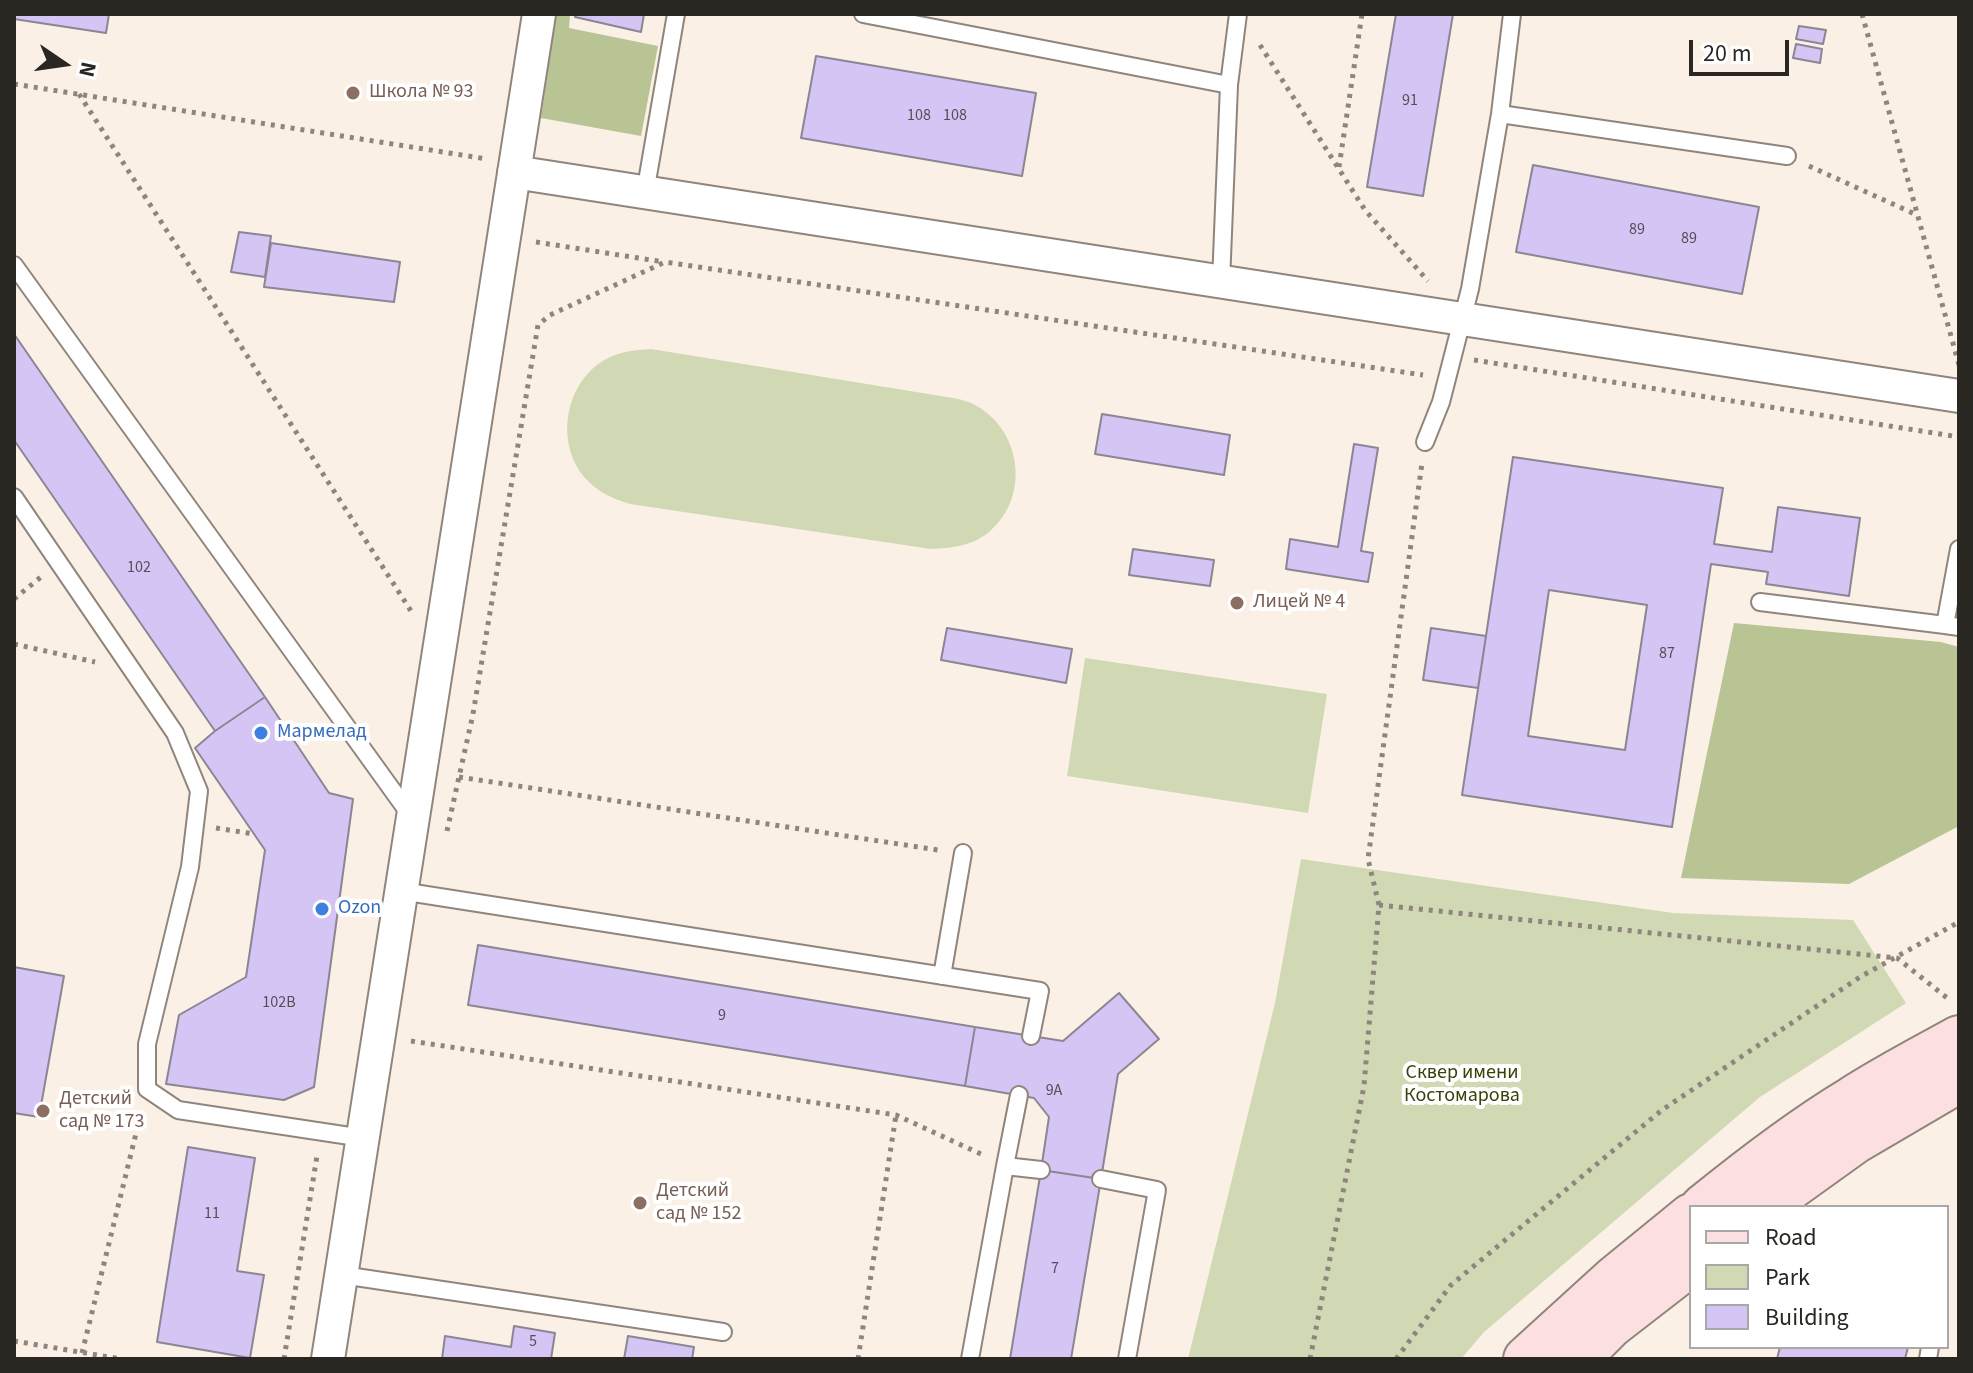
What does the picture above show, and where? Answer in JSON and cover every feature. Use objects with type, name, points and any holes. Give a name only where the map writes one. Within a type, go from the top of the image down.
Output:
[{"type":"main road","points":[[1706,1205],[1803,1130],[1854,1097],[1959,1038]]},
{"type":"main road","points":[[1771,1205],[1855,1141],[1959,1080]]},
{"type":"main road","points":[[1526,1359],[1615,1278],[1689,1218]]},
{"type":"main road","points":[[1582,1357],[1611,1325],[1689,1265]]},
{"type":"street","points":[[328,1359],[539,14]]},
{"type":"street","points":[[514,168],[645,193],[1959,396]]},
{"type":"lane","points":[[645,193],[676,14]]},
{"type":"lane","points":[[863,14],[1229,85]]},
{"type":"lane","points":[[1221,282],[1229,85],[1238,14]]},
{"type":"lane","points":[[1425,442],[1441,402],[1470,289],[1500,114],[1512,14]]},
{"type":"lane","points":[[1500,114],[1787,156]]},
{"type":"lane","points":[[14,265],[413,819]]},
{"type":"lane","points":[[14,497],[175,733],[199,791],[190,867],[147,1044],[147,1089],[178,1110],[363,1138]]},
{"type":"lane","points":[[1760,602],[1952,626],[1959,549]]},
{"type":"lane","points":[[942,976],[963,853]]},
{"type":"lane","points":[[401,891],[1040,991],[1031,1036]]},
{"type":"lane","points":[[970,1359],[1019,1095]]},
{"type":"lane","points":[[1005,1166],[1041,1170]]},
{"type":"lane","points":[[1101,1179],[1157,1190],[1127,1359]]},
{"type":"lane","points":[[342,1275],[723,1332]]},
{"type":"path","points":[[1339,169],[1362,14]]},
{"type":"path","points":[[1862,14],[1959,366]]},
{"type":"path","points":[[1257,40],[1365,210],[1433,286]]},
{"type":"path","points":[[14,84],[514,168]]},
{"type":"path","points":[[79,94],[439,654]]},
{"type":"path","points":[[1787,156],[1917,215]]},
{"type":"path","points":[[504,237],[1447,378]]},
{"type":"path","points":[[446,836],[473,714],[538,325],[550,315],[665,262]]},
{"type":"path","points":[[1453,357],[1959,437]]},
{"type":"path","points":[[1310,1359],[1364,1086],[1379,905],[1368,859],[1425,442]]},
{"type":"path","points":[[14,599],[58,562]]},
{"type":"path","points":[[14,644],[131,669]]},
{"type":"path","points":[[459,777],[963,853]]},
{"type":"path","points":[[196,825],[254,834]]},
{"type":"path","points":[[1379,905],[1897,958],[1958,1006]]},
{"type":"path","points":[[1396,1359],[1451,1285],[1662,1110],[1860,977],[1959,922]]},
{"type":"path","points":[[411,1041],[896,1115],[1005,1166]]},
{"type":"path","points":[[82,1353],[147,1089]]},
{"type":"path","points":[[858,1359],[896,1115]]},
{"type":"path","points":[[284,1359],[321,1131]]},
{"type":"path","points":[[14,1341],[121,1359]]},
{"type":"green space","points":[[556,14],[570,14],[569,28],[658,46],[641,136],[541,118]]},
{"type":"green space","points":[[651,349],[971,403],[988,414],[1010,444],[1015,463],[1011,500],[1003,517],[982,537],[962,545],[931,549],[630,504],[613,498],[592,485],[576,465],[567,431],[573,397],[593,368],[608,358],[634,350]]},
{"type":"green space","points":[[1734,623],[1941,642],[1959,647],[1959,826],[1849,884],[1681,878]]},
{"type":"green space","points":[[1085,658],[1327,694],[1308,813],[1067,776]]},
{"type":"green space","name":"Сквер имени Костомарова","points":[[1301,859],[1673,913],[1853,920],[1906,1003],[1760,1097],[1484,1332],[1461,1359],[1188,1359],[1275,1003]]},
{"type":"building","points":[[14,14],[109,14],[106,33],[14,19]]},
{"type":"building","points":[[575,14],[644,14],[641,32],[575,17]]},
{"type":"building","points":[[1396,14],[1453,14],[1423,196],[1367,187]]},
{"type":"building","points":[[1799,26],[1826,30],[1823,44],[1796,39]]},
{"type":"building","points":[[1796,44],[1822,49],[1820,63],[1793,58]]},
{"type":"building","points":[[816,56],[1036,93],[1022,176],[801,138]]},
{"type":"building","points":[[1533,165],[1759,207],[1742,294],[1516,252]]},
{"type":"building","points":[[239,232],[271,236],[265,277],[231,272]]},
{"type":"building","points":[[271,243],[400,262],[394,302],[264,287]]},
{"type":"building","points":[[14,334],[265,697],[215,731],[14,440]]},
{"type":"building","points":[[1102,414],[1230,435],[1224,475],[1095,454]]},
{"type":"building","points":[[1354,444],[1378,448],[1361,551],[1373,553],[1368,582],[1286,569],[1290,539],[1338,547]]},
{"type":"building","points":[[1513,457],[1723,488],[1714,544],[1772,552],[1778,507],[1860,518],[1849,596],[1766,584],[1768,572],[1711,564],[1672,827],[1462,795]],"holes":[[[1549,590],[1647,605],[1625,750],[1528,736]]]},
{"type":"building","points":[[1133,549],[1214,560],[1210,586],[1129,575]]},
{"type":"building","points":[[947,628],[1072,649],[1066,683],[941,660]]},
{"type":"building","points":[[1431,628],[1486,636],[1478,688],[1423,680]]},
{"type":"building","points":[[265,697],[329,793],[353,799],[314,1087],[284,1100],[166,1084],[179,1015],[246,977],[265,850],[195,748]]},
{"type":"building","points":[[478,945],[975,1027],[965,1086],[468,1005]]},
{"type":"building","points":[[14,967],[64,976],[39,1117],[14,1113]]},
{"type":"building","points":[[1119,993],[1159,1039],[1118,1074],[1101,1179],[1041,1170],[1049,1117],[1034,1098],[965,1086],[975,1027],[1063,1041]]},
{"type":"building","points":[[188,1147],[255,1158],[237,1271],[264,1275],[250,1358],[157,1342]]},
{"type":"building","points":[[1041,1170],[1101,1179],[1071,1359],[1010,1359]]},
{"type":"building","points":[[514,1326],[555,1333],[551,1359],[442,1359],[445,1336],[511,1347]]},
{"type":"building","points":[[628,1336],[694,1347],[692,1359],[624,1359]]},
{"type":"building","points":[[1780,1349],[1908,1349],[1905,1359],[1777,1359]]},
{"type":"place","name":"Школа № 93","points":[[353,93]]},
{"type":"place","name":"Лицей № 4","points":[[1237,603]]},
{"type":"place","name":"Мармелад","points":[[261,733]]},
{"type":"place","name":"Ozon","points":[[322,909]]},
{"type":"place","name":"Детский сад № 173","points":[[43,1111]]},
{"type":"place","name":"Детский сад № 152","points":[[640,1203]]}]
